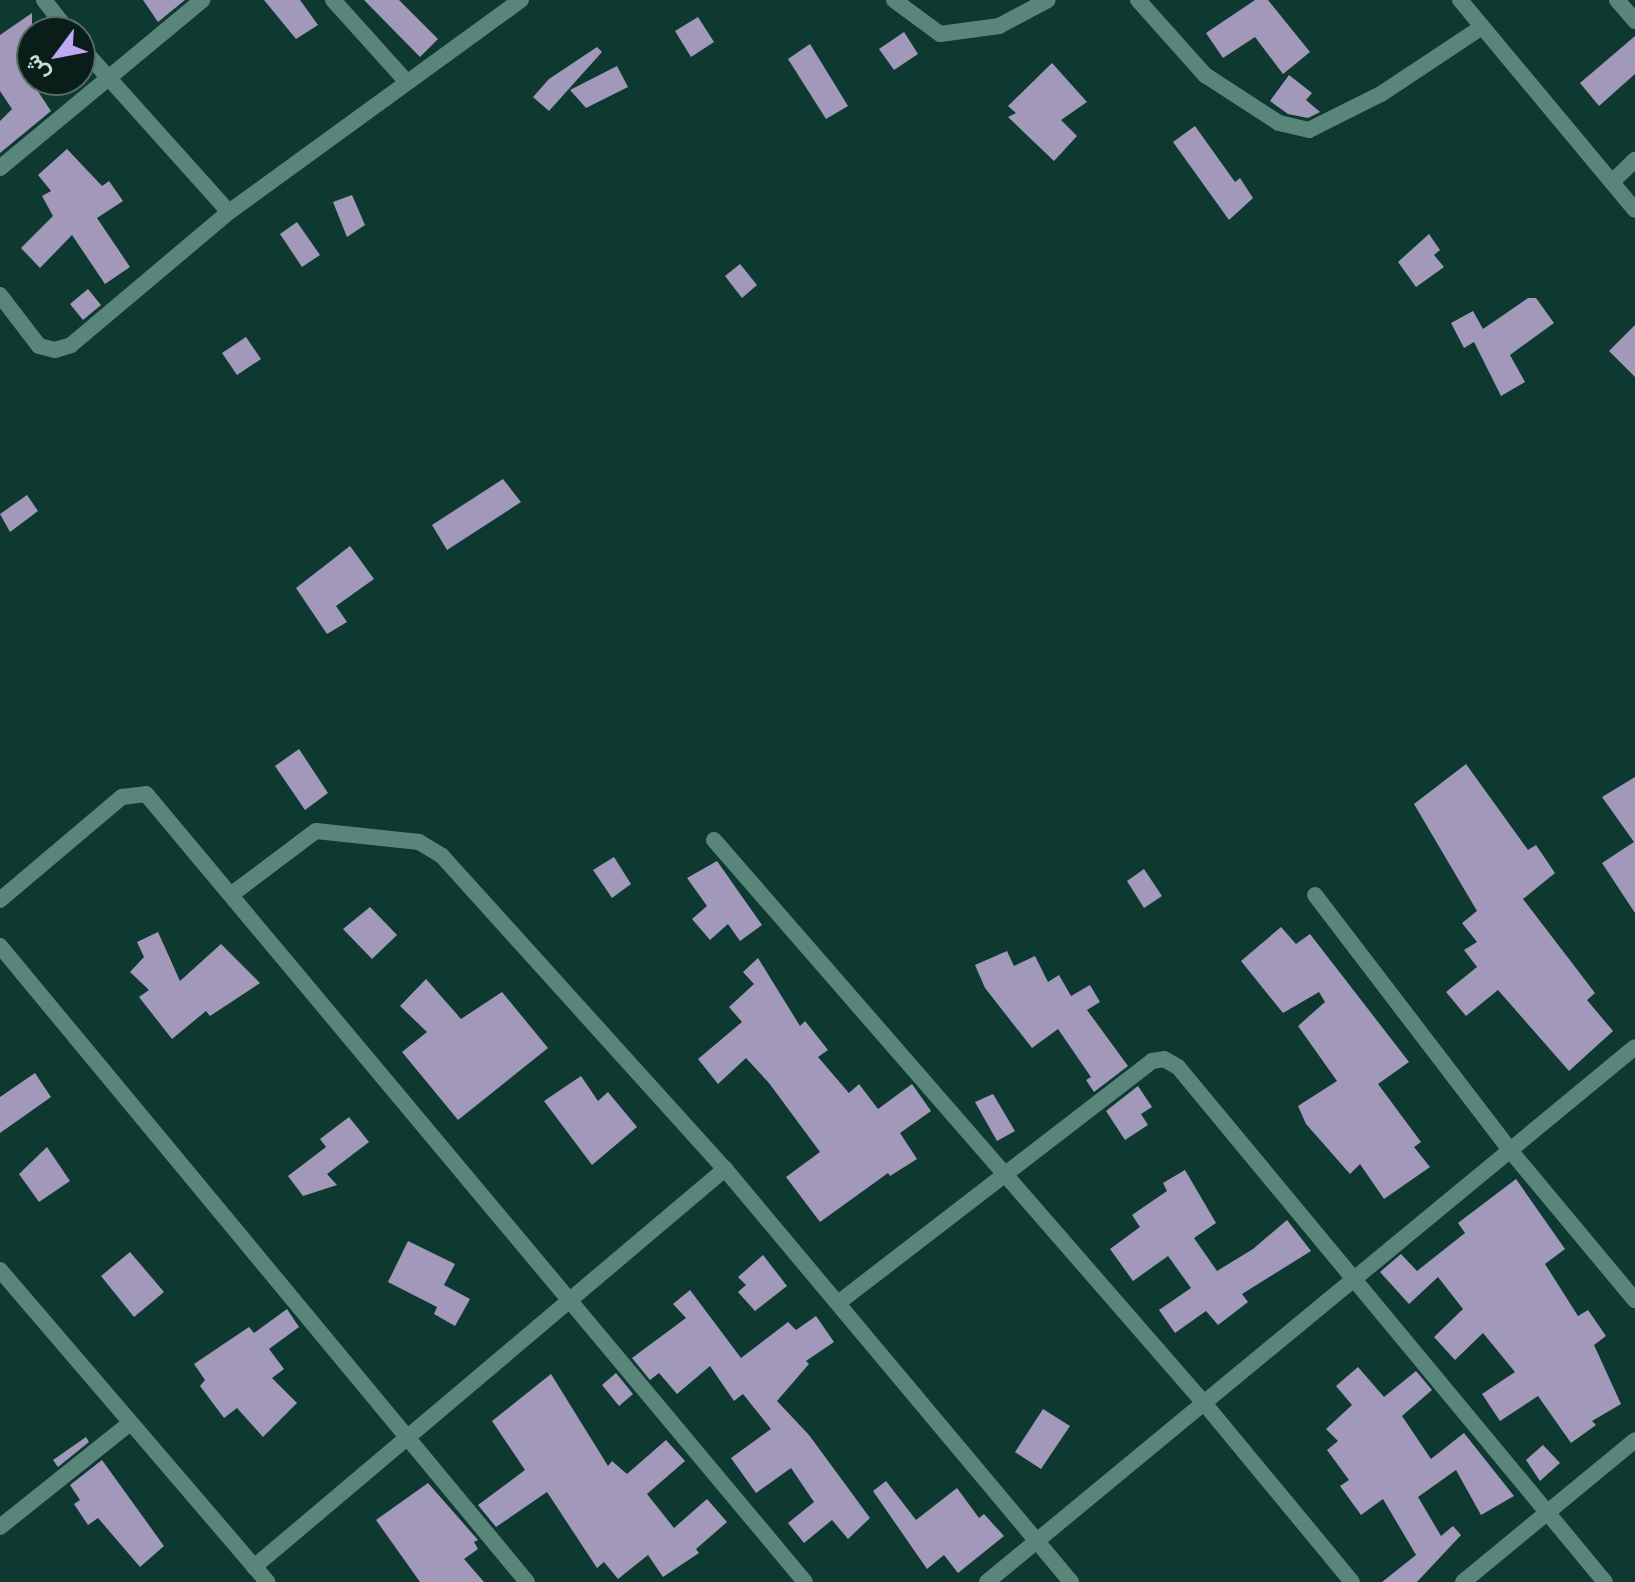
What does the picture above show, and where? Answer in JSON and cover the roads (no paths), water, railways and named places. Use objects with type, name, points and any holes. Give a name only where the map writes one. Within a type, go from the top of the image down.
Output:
[{"type":"street","points":[[44,0],[56,16]]},
{"type":"street","points":[[0,168],[202,0]]},
{"type":"street","points":[[333,0],[406,81]]},
{"type":"street","points":[[0,295],[39,346],[55,350],[71,345],[229,212],[521,0]]},
{"type":"street","points":[[894,0],[940,34],[999,26],[1048,0]]},
{"type":"street","points":[[1138,0],[1205,75],[1279,123],[1309,130],[1381,94],[1482,27]]},
{"type":"street","points":[[1460,0],[1635,210]]},
{"type":"street","points":[[1617,0],[1635,21]]},
{"type":"street","points":[[96,66],[229,212]]},
{"type":"street","points":[[1612,182],[1635,160]]},
{"type":"street","points":[[0,900],[132,793],[146,794],[805,1582]]},
{"type":"street","points":[[232,894],[316,831],[427,845],[725,1169],[1071,1582]]},
{"type":"street","points":[[714,840],[1204,1403],[1352,1582]]},
{"type":"street","points":[[1315,895],[1509,1149],[1635,1300]]},
{"type":"street","points":[[0,946],[527,1582]]},
{"type":"street","points":[[987,1582],[1350,1278],[1635,1047]]},
{"type":"street","points":[[838,1303],[1152,1061],[1164,1059],[1178,1067],[1605,1582]]},
{"type":"street","points":[[254,1567],[725,1169]]},
{"type":"street","points":[[0,1270],[267,1582]]},
{"type":"street","points":[[0,1527],[129,1424]]},
{"type":"street","points":[[1463,1582],[1635,1440]]}]
